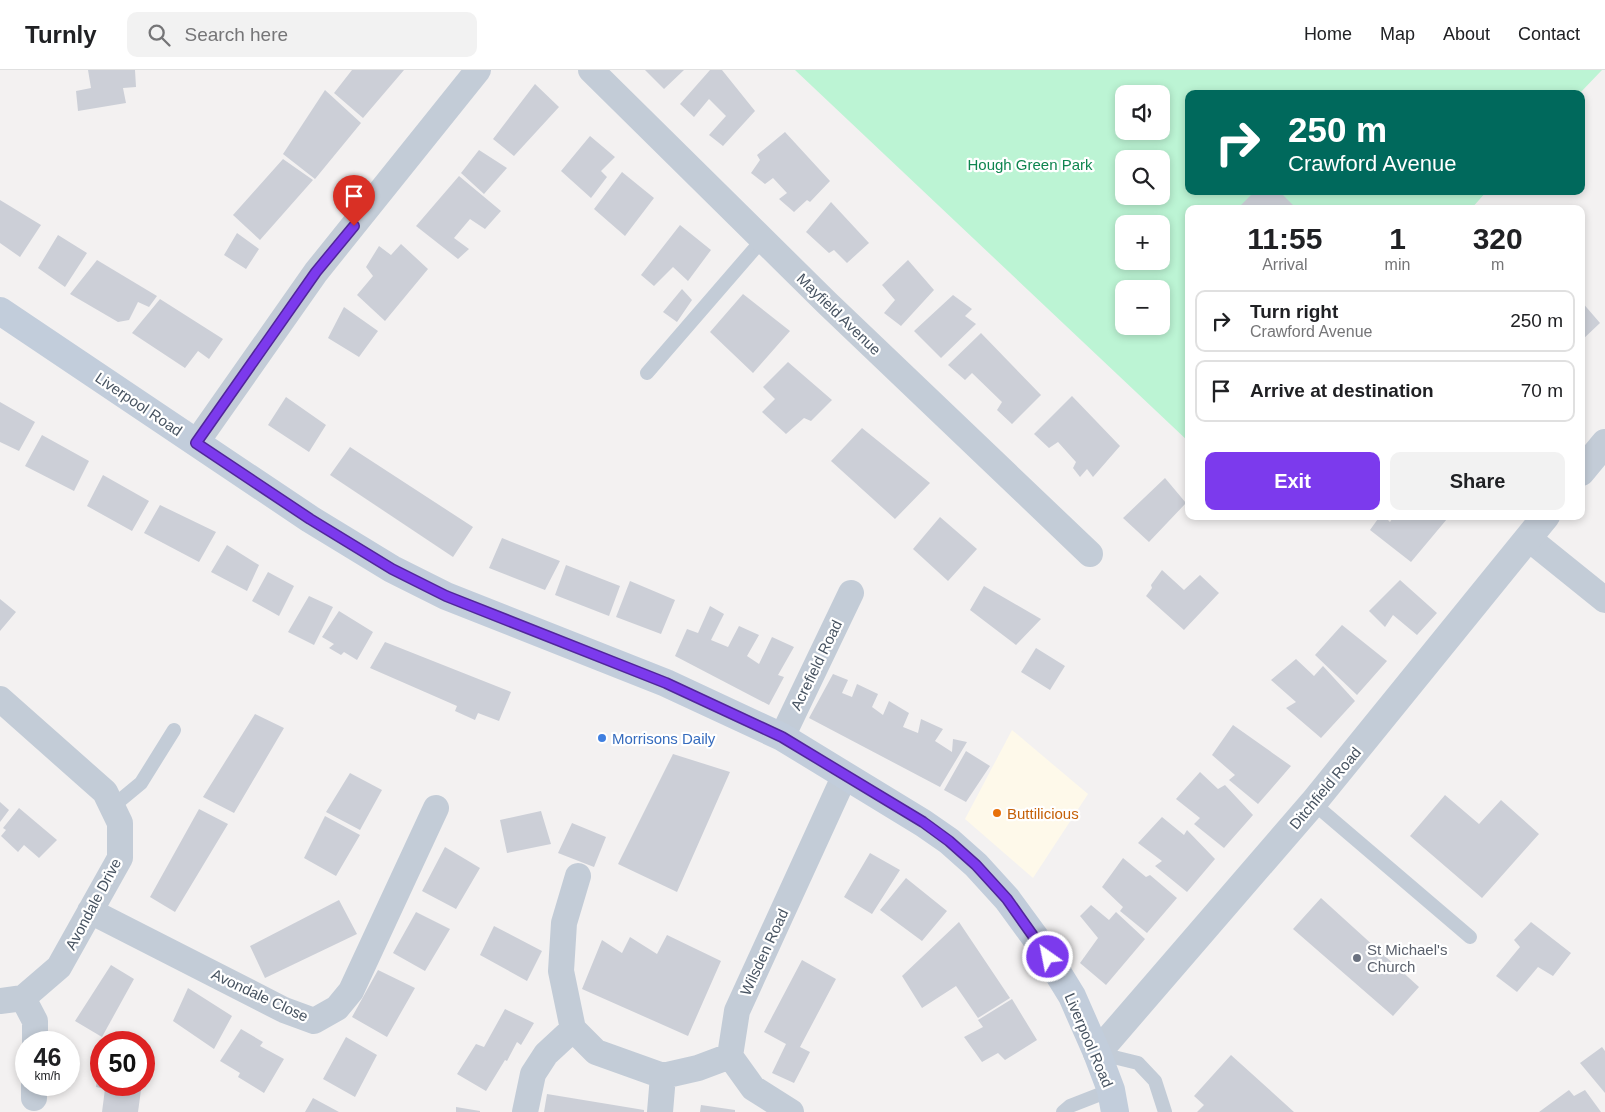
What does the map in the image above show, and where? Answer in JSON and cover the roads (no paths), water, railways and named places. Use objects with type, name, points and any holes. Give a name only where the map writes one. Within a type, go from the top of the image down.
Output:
[{"type":"main road","name":"Liverpool Road","points":[[0,311],[318,524],[392,569],[446,596],[666,683],[782,737],[923,822],[949,841],[976,865],[1007,899],[1040,944],[1072,996],[1097,1053],[1113,1101]]},
{"type":"street","points":[[196,443],[316,272],[478,70]]},
{"type":"street","name":"Mayfield Avenue","points":[[591,70],[834,310],[1090,554]]},
{"type":"street","points":[[1585,467],[1605,443]]},
{"type":"street","name":"Ditchfield Road","points":[[1097,1053],[1313,803],[1543,520]]},
{"type":"street","points":[[1528,538],[1605,600]]},
{"type":"street","name":"Acrefield Road","points":[[782,737],[851,593]]},
{"type":"street","name":"Avondale Drive","points":[[0,699],[105,792],[120,823],[120,858],[59,967],[12,999]]},
{"type":"street","name":"Wilsden Road","points":[[730,1056],[737,1010],[845,775]]},
{"type":"street","name":"Avondale Close","points":[[90,911],[284,1010],[314,1021],[337,1008],[351,992],[436,808]]},
{"type":"street","points":[[578,876],[564,923],[561,971],[573,1029],[596,1052],[662,1076],[698,1068],[730,1056],[753,1088],[791,1112]]},
{"type":"street","points":[[12,999],[35,1021],[35,1031]]},
{"type":"street","points":[[525,1112],[533,1074],[546,1054],[573,1029]]},
{"type":"street","points":[[660,1112],[662,1076]]},
{"type":"lane","points":[[647,373],[762,240]]},
{"type":"lane","points":[[112,806],[141,783],[174,730]]},
{"type":"lane","points":[[1313,803],[1470,937]]},
{"type":"lane","points":[[1097,1053],[1138,1063],[1155,1080],[1165,1112]]},
{"type":"lane","points":[[1063,1112],[1070,1106],[1113,1101]]},
{"type":"place","name":"Morrisons Daily","points":[[602,738]]},
{"type":"place","name":"Buttilicious","points":[[997,813]]},
{"type":"place","name":"St Michael's Church","points":[[1357,958]]},
{"type":"park label","name":"Hough Green Park","points":[[1030,164]]}]
